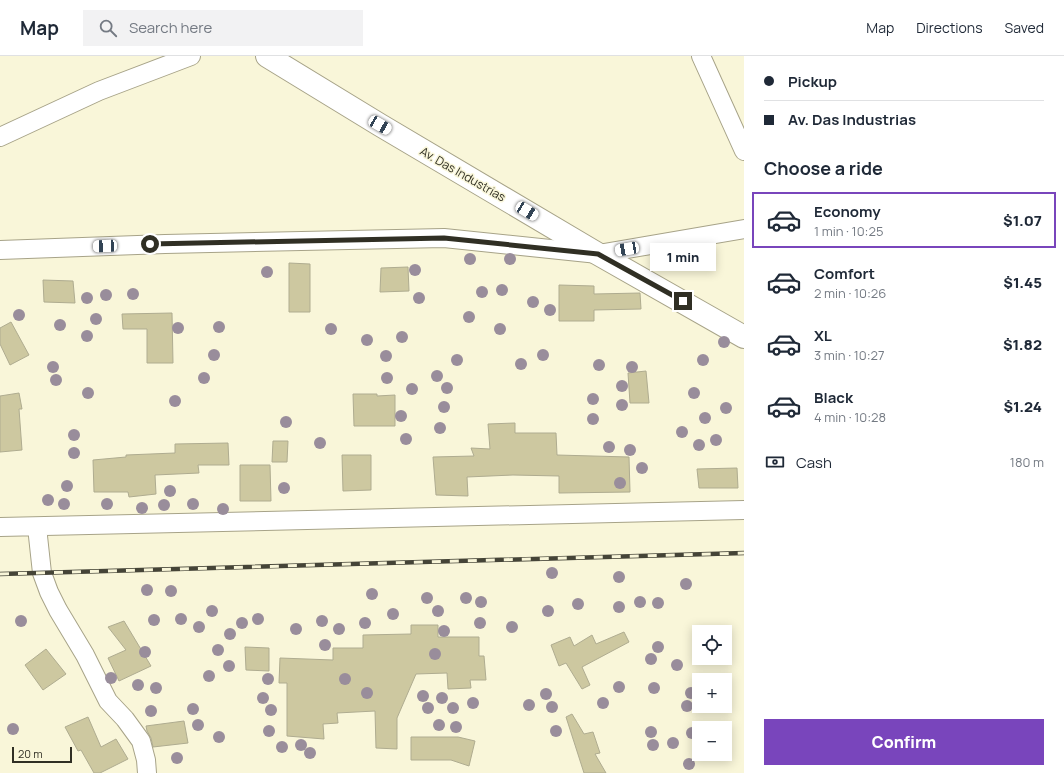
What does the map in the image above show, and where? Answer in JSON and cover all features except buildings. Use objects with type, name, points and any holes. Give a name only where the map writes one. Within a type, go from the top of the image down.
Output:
[{"type":"main road","name":"Av. Das Industrias","points":[[267,56],[380,125],[598,254],[744,337]]},
{"type":"street","points":[[0,137],[99,91],[191,56]]},
{"type":"street","points":[[701,56],[744,151]]},
{"type":"street","points":[[0,250],[165,244],[444,238],[598,254],[744,229]]},
{"type":"street","points":[[0,527],[744,510]]},
{"type":"street","points":[[36,527],[42,573],[49,592],[85,655],[108,701],[125,719],[141,741],[146,760],[146,773]]},
{"type":"railway","points":[[0,574],[744,553]]},
{"type":"route","points":[[150,244],[444,238],[598,254],[683,301]]}]
